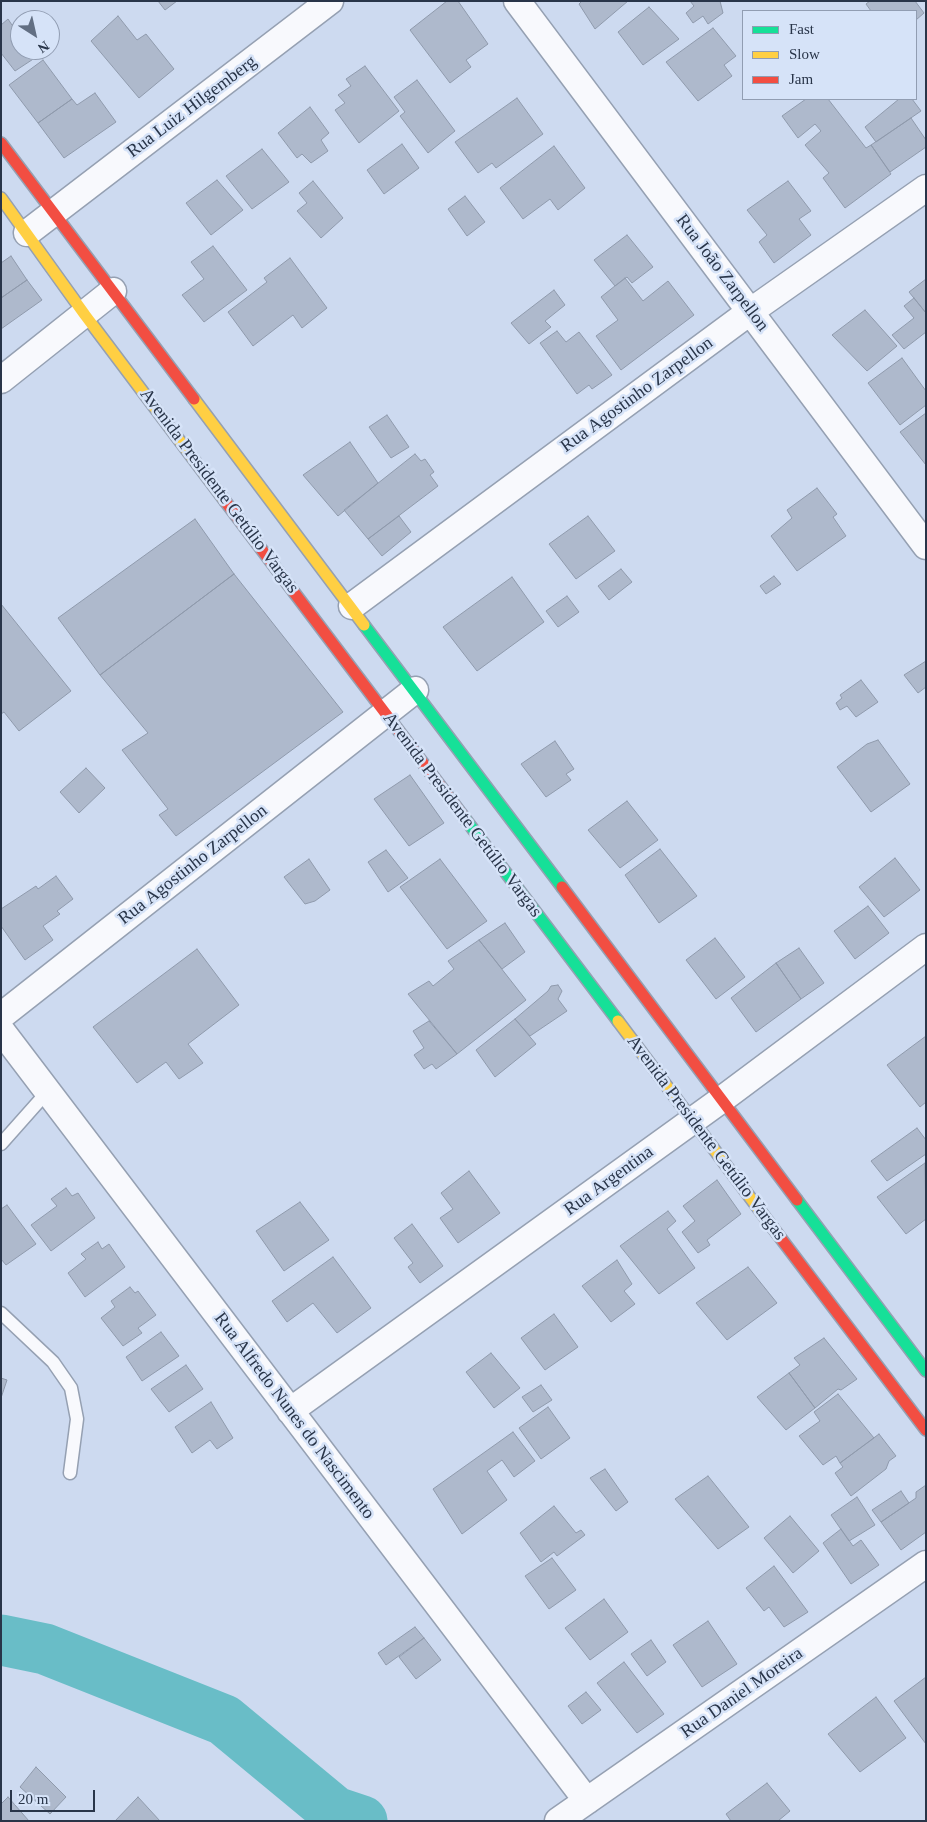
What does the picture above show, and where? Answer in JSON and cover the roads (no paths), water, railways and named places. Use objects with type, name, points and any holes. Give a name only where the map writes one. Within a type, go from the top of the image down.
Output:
[{"type":"main road","name":"Avenida Presidente Getúlio Vargas","points":[[1,143],[352,606],[926,1371]]},
{"type":"main road","name":"Avenida Presidente Getúlio Vargas","points":[[1,198],[85,314],[926,1430]]},
{"type":"street","name":"Rua Luiz Hilgemberg","points":[[27,233],[330,1]]},
{"type":"street","name":"Rua João Zarpellon","points":[[517,1],[926,546]]},
{"type":"street","name":"Rua Agostinho Zarpellon","points":[[352,606],[751,311],[926,188]]},
{"type":"street","points":[[1,380],[113,291]]},
{"type":"street","name":"Rua Agostinho Zarpellon","points":[[1,1016],[415,690]]},
{"type":"street","name":"Rua Argentina","points":[[290,1411],[721,1100],[926,947]]},
{"type":"street","name":"Rua Alfredo Nunes do Nascimento","points":[[1,1030],[587,1801]]},
{"type":"street","name":"Rua Daniel Moreira","points":[[558,1821],[926,1564]]},
{"type":"lane","points":[[1,1144],[48,1091]]},
{"type":"lane","points":[[1,1313],[53,1362],[72,1388],[77,1419],[70,1473]]},
{"type":"waterway","points":[[1,1640],[45,1649],[224,1720],[335,1812],[362,1821]]}]
